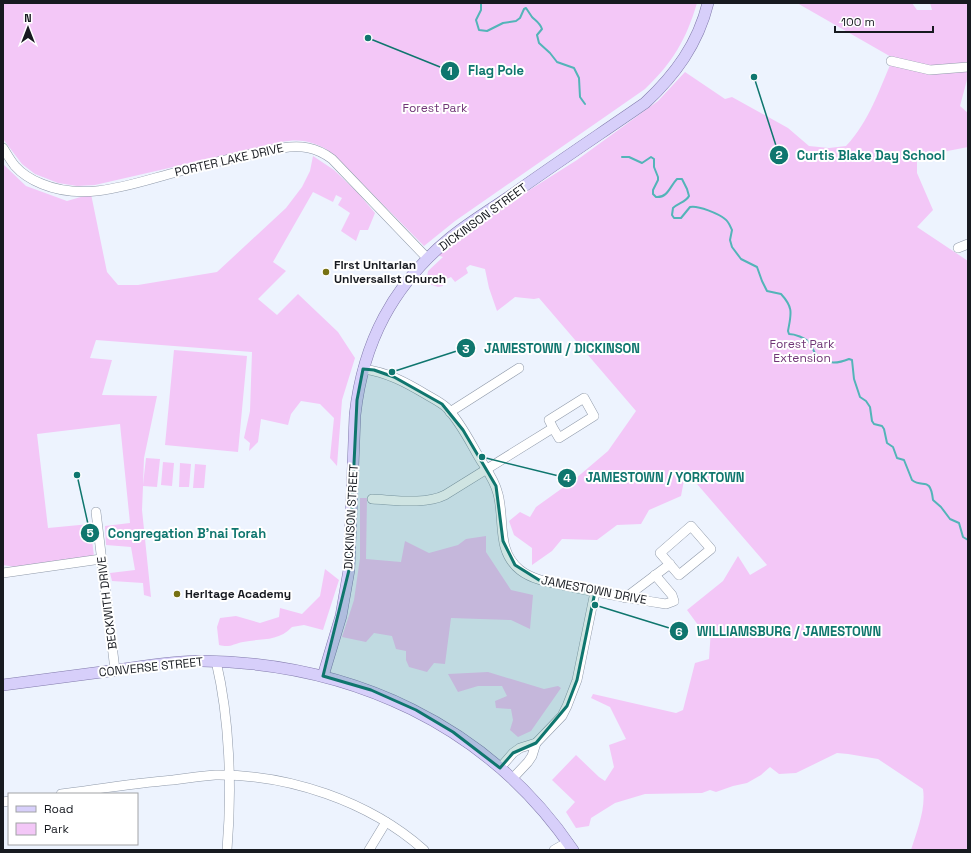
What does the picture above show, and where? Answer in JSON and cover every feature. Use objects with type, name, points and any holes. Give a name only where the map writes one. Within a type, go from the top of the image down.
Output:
[{"type":"main road","name":"DICKINSON STREET","points":[[323,676],[340,616],[348,576],[355,415],[363,369],[372,342],[386,314],[408,280],[428,259],[466,226],[638,107],[657,92],[675,72],[691,47],[701,25],[708,3]]},
{"type":"main road","name":"CONVERSE STREET","points":[[3,685],[178,662],[216,661],[274,666],[305,671],[323,676],[371,690],[416,710],[453,732],[512,779],[538,806],[571,846]]},
{"type":"street","points":[[891,61],[930,70],[968,68]]},
{"type":"street","name":"PORTER LAKE DRIVE","points":[[3,148],[15,166],[30,178],[47,186],[62,190],[85,192],[118,187],[181,170],[282,148],[297,146],[309,148],[321,152],[332,159],[428,259]]},
{"type":"street","points":[[958,248],[968,244]]},
{"type":"street","points":[[450,412],[519,368]]},
{"type":"street","name":"JAMESTOWN DRIVE","points":[[363,369],[374,370],[394,377],[442,404],[450,412],[463,430],[498,491],[503,541],[506,552],[515,565],[523,572],[539,580],[625,598],[666,604],[674,601],[672,595],[655,575]]},
{"type":"street","points":[[584,398],[594,416],[559,438],[553,428],[549,420],[584,398]]},
{"type":"street","points":[[372,499],[427,500],[445,495],[553,428]]},
{"type":"street","name":"BECKWITH DRIVE","points":[[96,512],[115,670]]},
{"type":"street","points":[[691,526],[711,549],[679,575],[670,564],[660,553],[691,526]]},
{"type":"street","points":[[3,573],[101,559]]},
{"type":"street","points":[[625,598],[670,564]]},
{"type":"street","points":[[500,768],[512,753],[520,748],[536,743],[562,716],[574,692],[595,592]]},
{"type":"street","points":[[216,661],[225,712],[230,776],[227,850]]},
{"type":"street","points":[[512,779],[532,756],[536,743]]},
{"type":"street","points":[[69,793],[202,776],[230,776],[278,781],[308,788],[355,805],[408,835],[424,850]]},
{"type":"street","points":[[368,850],[386,822]]},
{"type":"street","points":[[554,850],[571,846]]},
{"type":"highlighted area","points":[[363,369],[374,370],[394,377],[442,404],[463,430],[496,486],[503,541],[515,565],[539,580],[595,592],[577,680],[567,706],[536,743],[513,753],[500,768],[453,732],[416,710],[371,690],[323,676],[349,570],[357,400]]},
{"type":"green space","name":"Forest Park","points":[[3,3],[697,3],[683,39],[671,60],[645,89],[455,221],[424,246],[333,154],[321,146],[309,142],[296,140],[282,142],[95,185],[77,186],[58,183],[35,174],[22,164],[3,139]]},
{"type":"green space","name":"Forest Park Extension","points":[[797,3],[912,3],[917,10],[932,10],[930,3],[968,3],[968,76],[960,106],[968,113],[968,147],[917,157],[917,173],[933,210],[917,227],[968,261],[968,850],[911,850],[922,812],[924,797],[923,789],[878,759],[837,753],[796,773],[779,774],[770,767],[761,775],[747,783],[716,792],[710,790],[702,793],[645,794],[615,803],[591,818],[589,826],[576,828],[566,812],[575,802],[552,780],[576,755],[605,781],[614,767],[609,745],[626,739],[610,707],[591,698],[593,694],[676,713],[683,710],[695,663],[709,659],[711,629],[701,629],[687,610],[723,581],[738,556],[750,575],[767,565],[691,477],[684,480],[681,496],[649,510],[641,524],[617,525],[597,540],[562,539],[552,551],[532,565],[532,548],[514,535],[509,521],[520,512],[530,517],[536,507],[575,479],[608,451],[636,411],[539,298],[534,299],[515,297],[497,311],[489,288],[485,269],[470,265],[466,268],[468,273],[455,282],[451,277],[442,281],[443,286],[438,287],[426,283],[428,271],[443,257],[437,255],[496,211],[577,160],[658,101],[685,72],[725,99],[732,97],[788,128],[809,146],[829,148],[846,146],[868,116],[893,58]]},
{"type":"green space","points":[[313,156],[334,170],[358,193],[375,213],[368,230],[360,230],[356,241],[341,231],[350,213],[338,205],[342,198],[336,195],[333,202],[313,192],[273,262],[286,271],[258,299],[277,315],[298,294],[338,332],[355,358],[342,400],[337,466],[330,458],[334,418],[320,404],[301,401],[291,414],[288,425],[261,419],[258,442],[249,451],[250,443],[244,438],[250,411],[252,352],[96,340],[90,358],[112,360],[102,395],[157,396],[144,458],[143,485],[146,458],[160,459],[157,487],[143,486],[142,510],[151,597],[144,595],[143,583],[112,581],[110,573],[135,570],[131,547],[106,545],[105,526],[130,523],[120,424],[37,434],[48,528],[90,524],[94,556],[15,567],[3,565],[3,164],[26,186],[67,201],[91,194],[107,272],[118,285],[138,285],[217,272],[286,208],[302,187],[310,171]]},
{"type":"green space","points":[[174,350],[247,356],[238,452],[165,445]]},
{"type":"green space","points":[[163,462],[174,463],[172,486],[161,485]]},
{"type":"green space","points":[[180,463],[191,464],[189,487],[179,487]]},
{"type":"green space","points":[[195,464],[206,465],[204,488],[193,488]]},
{"type":"green space","points":[[360,498],[367,498],[366,559],[401,562],[405,541],[429,553],[458,545],[466,539],[486,536],[486,552],[511,590],[533,595],[530,629],[511,620],[451,618],[445,664],[434,663],[427,672],[409,667],[406,660],[406,651],[396,649],[392,636],[374,633],[366,642],[342,637],[354,600],[360,558]]},
{"type":"green space","points":[[325,569],[339,580],[323,630],[304,625],[292,627],[287,632],[269,639],[243,642],[229,646],[219,645],[217,627],[220,618],[236,616],[260,623],[279,617],[280,608],[302,614],[320,596]]},
{"type":"green space","points":[[488,672],[544,689],[558,686],[561,688],[531,731],[518,737],[510,730],[513,720],[511,709],[496,708],[495,701],[507,696],[502,686],[478,686],[458,692],[448,674]]},
{"type":"waterway","points":[[481,3],[481,10],[476,20],[479,30],[487,31],[503,23],[516,21],[520,18],[524,9],[526,8],[542,29],[537,35],[539,43],[557,62],[574,68],[579,78],[580,97],[585,104]]},
{"type":"waterway","points":[[622,157],[629,157],[642,163],[651,157],[654,159],[654,167],[658,177],[653,190],[653,194],[656,197],[666,194],[677,179],[682,179],[689,196],[686,200],[673,208],[672,215],[674,218],[681,218],[690,207],[694,207],[713,212],[728,221],[732,230],[730,240],[732,247],[741,259],[757,267],[767,291],[781,294],[788,303],[790,307],[789,334],[797,335],[810,343],[815,353],[822,360],[831,362],[840,362],[849,359],[852,360],[854,379],[860,397],[866,401],[870,407],[872,421],[874,424],[882,426],[887,443],[893,447],[897,458],[904,460],[912,480],[928,485],[932,492],[933,500],[941,507],[950,519],[959,523],[963,537],[968,540]]},
{"type":"place","name":"Flag Pole","points":[[368,38]]},
{"type":"place","name":"Curtis Blake Day School","points":[[754,77]]},
{"type":"place","name":"First Unitarian Universalist Church","points":[[326,272]]},
{"type":"place","name":"JAMESTOWN / DICKINSON","points":[[392,372]]},
{"type":"place","name":"JAMESTOWN / YORKTOWN","points":[[482,457]]},
{"type":"place","name":"Congregation B'nai Torah","points":[[77,475]]},
{"type":"place","name":"Heritage Academy","points":[[177,594]]},
{"type":"place","name":"WILLIAMSBURG / JAMESTOWN","points":[[595,605]]}]
